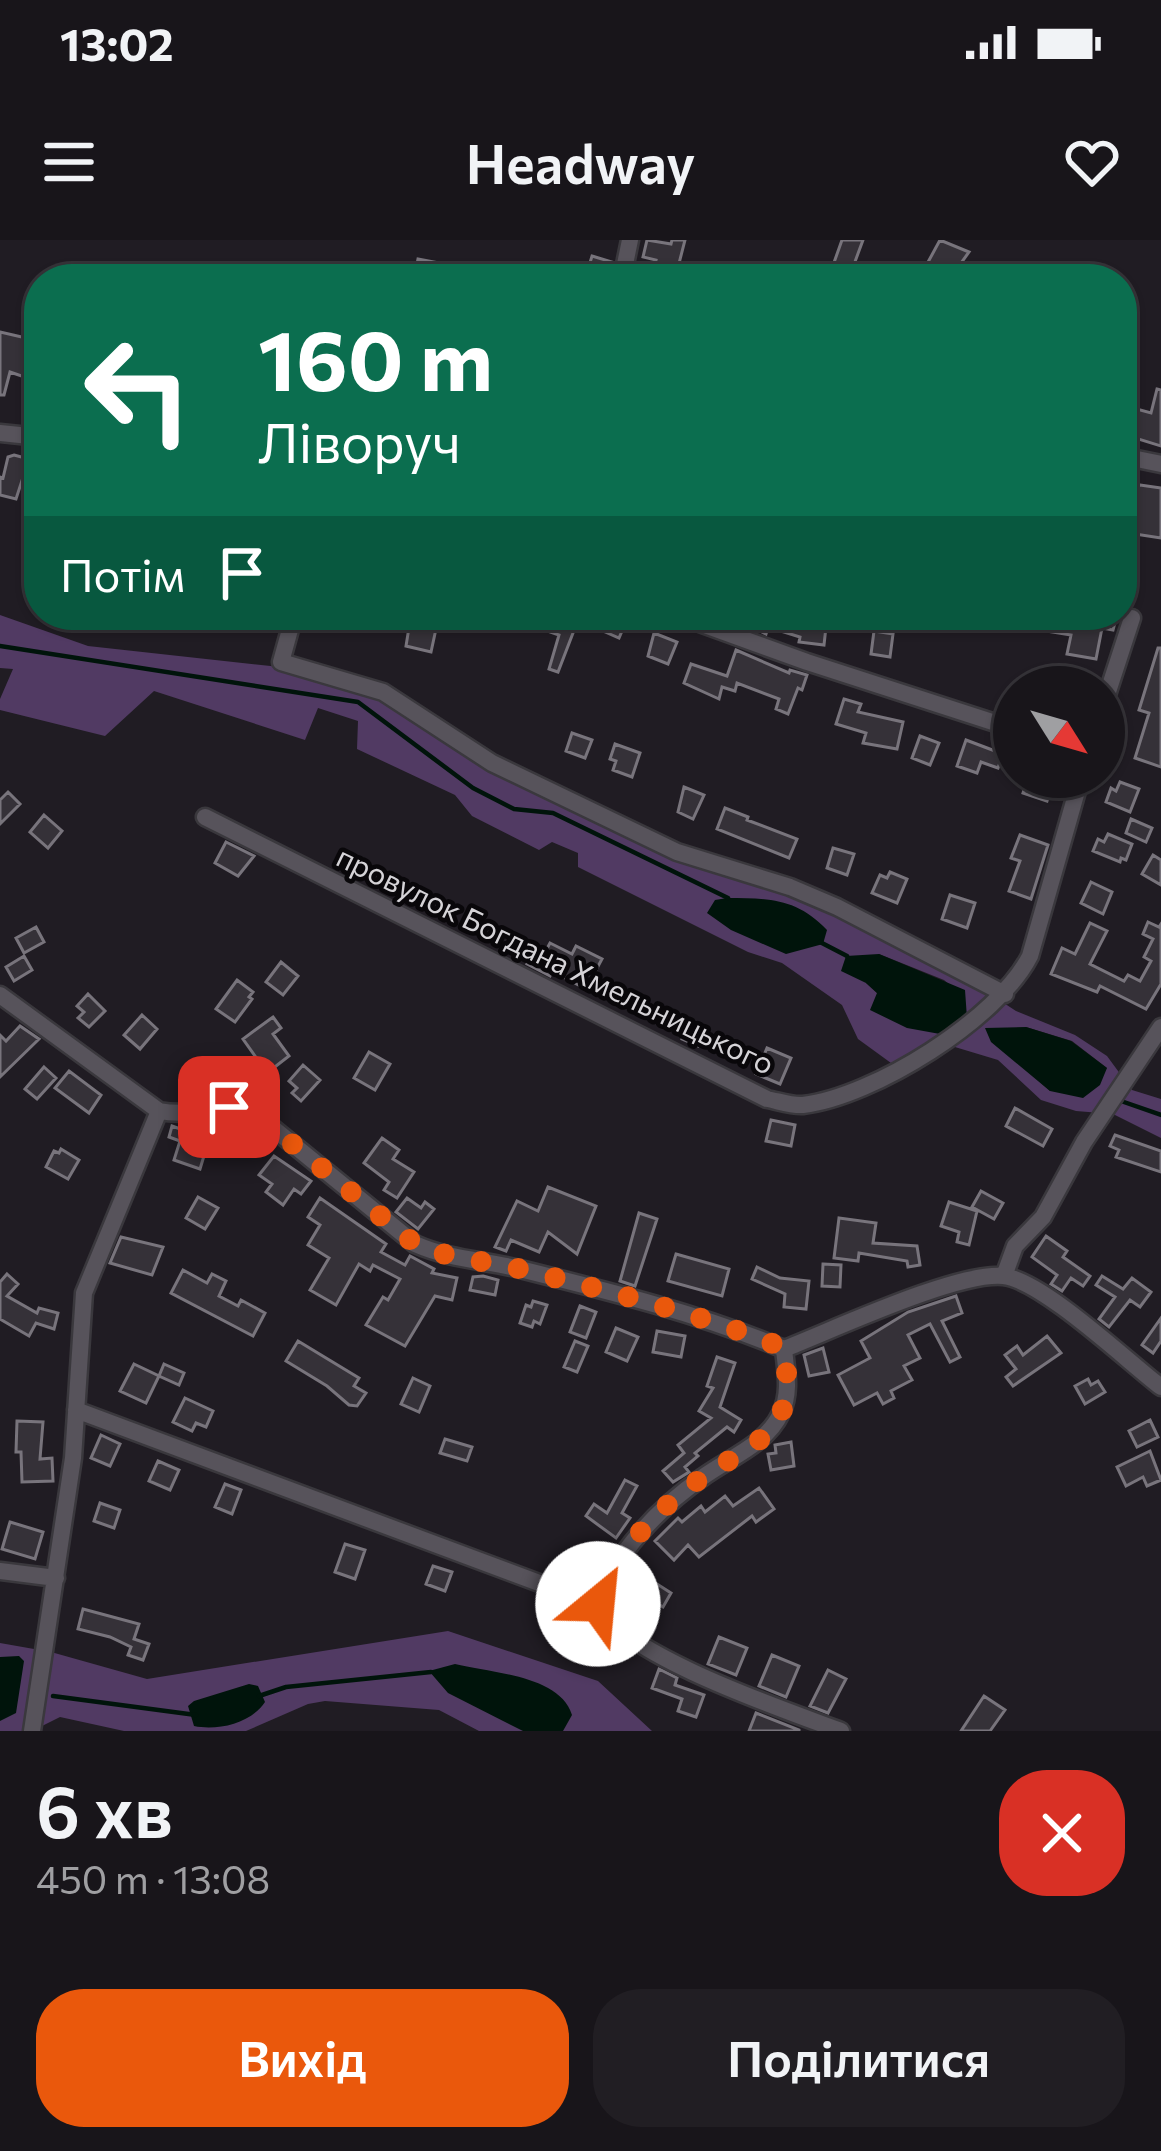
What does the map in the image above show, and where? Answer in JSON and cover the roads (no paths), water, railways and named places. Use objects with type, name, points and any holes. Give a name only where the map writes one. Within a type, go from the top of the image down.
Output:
[{"type":"street","points":[[290,630],[281,662],[383,692],[492,763],[677,852],[790,887],[837,907],[1005,994],[1030,956],[1076,798]]},
{"type":"street","points":[[718,630],[993,722]]},
{"type":"street","points":[[1116,666],[1128,630]]},
{"type":"street","name":"провулок Богдана Хмельницького","points":[[205,817],[767,1099],[800,1106],[867,1083],[928,1053],[978,1020],[1005,994]]},
{"type":"street","points":[[0,995],[159,1112],[229,1107],[252,1111],[415,1244],[445,1258],[517,1268],[720,1322],[784,1348],[947,1285],[1004,1276],[1042,1293],[1161,1388]]},
{"type":"street","points":[[1004,1276],[1016,1246],[1043,1217],[1133,1064],[1161,1027]]},
{"type":"street","points":[[32,1731],[76,1410],[84,1293],[159,1112]]},
{"type":"street","points":[[598,1604],[612,1569],[652,1523],[691,1485],[756,1443],[780,1418],[788,1389],[784,1348]]},
{"type":"street","points":[[76,1410],[598,1604],[612,1627],[643,1648],[841,1731]]},
{"type":"street","points":[[0,1571],[56,1578]]},
{"type":"waterway","points":[[0,646],[358,702],[473,788],[514,809],[553,813],[728,898]]},
{"type":"waterway","points":[[820,942],[847,956]]},
{"type":"waterway","points":[[1121,1101],[1161,1115]]},
{"type":"waterway","points":[[259,1696],[286,1687],[431,1672]]},
{"type":"waterway","points":[[53,1696],[196,1715]]}]
